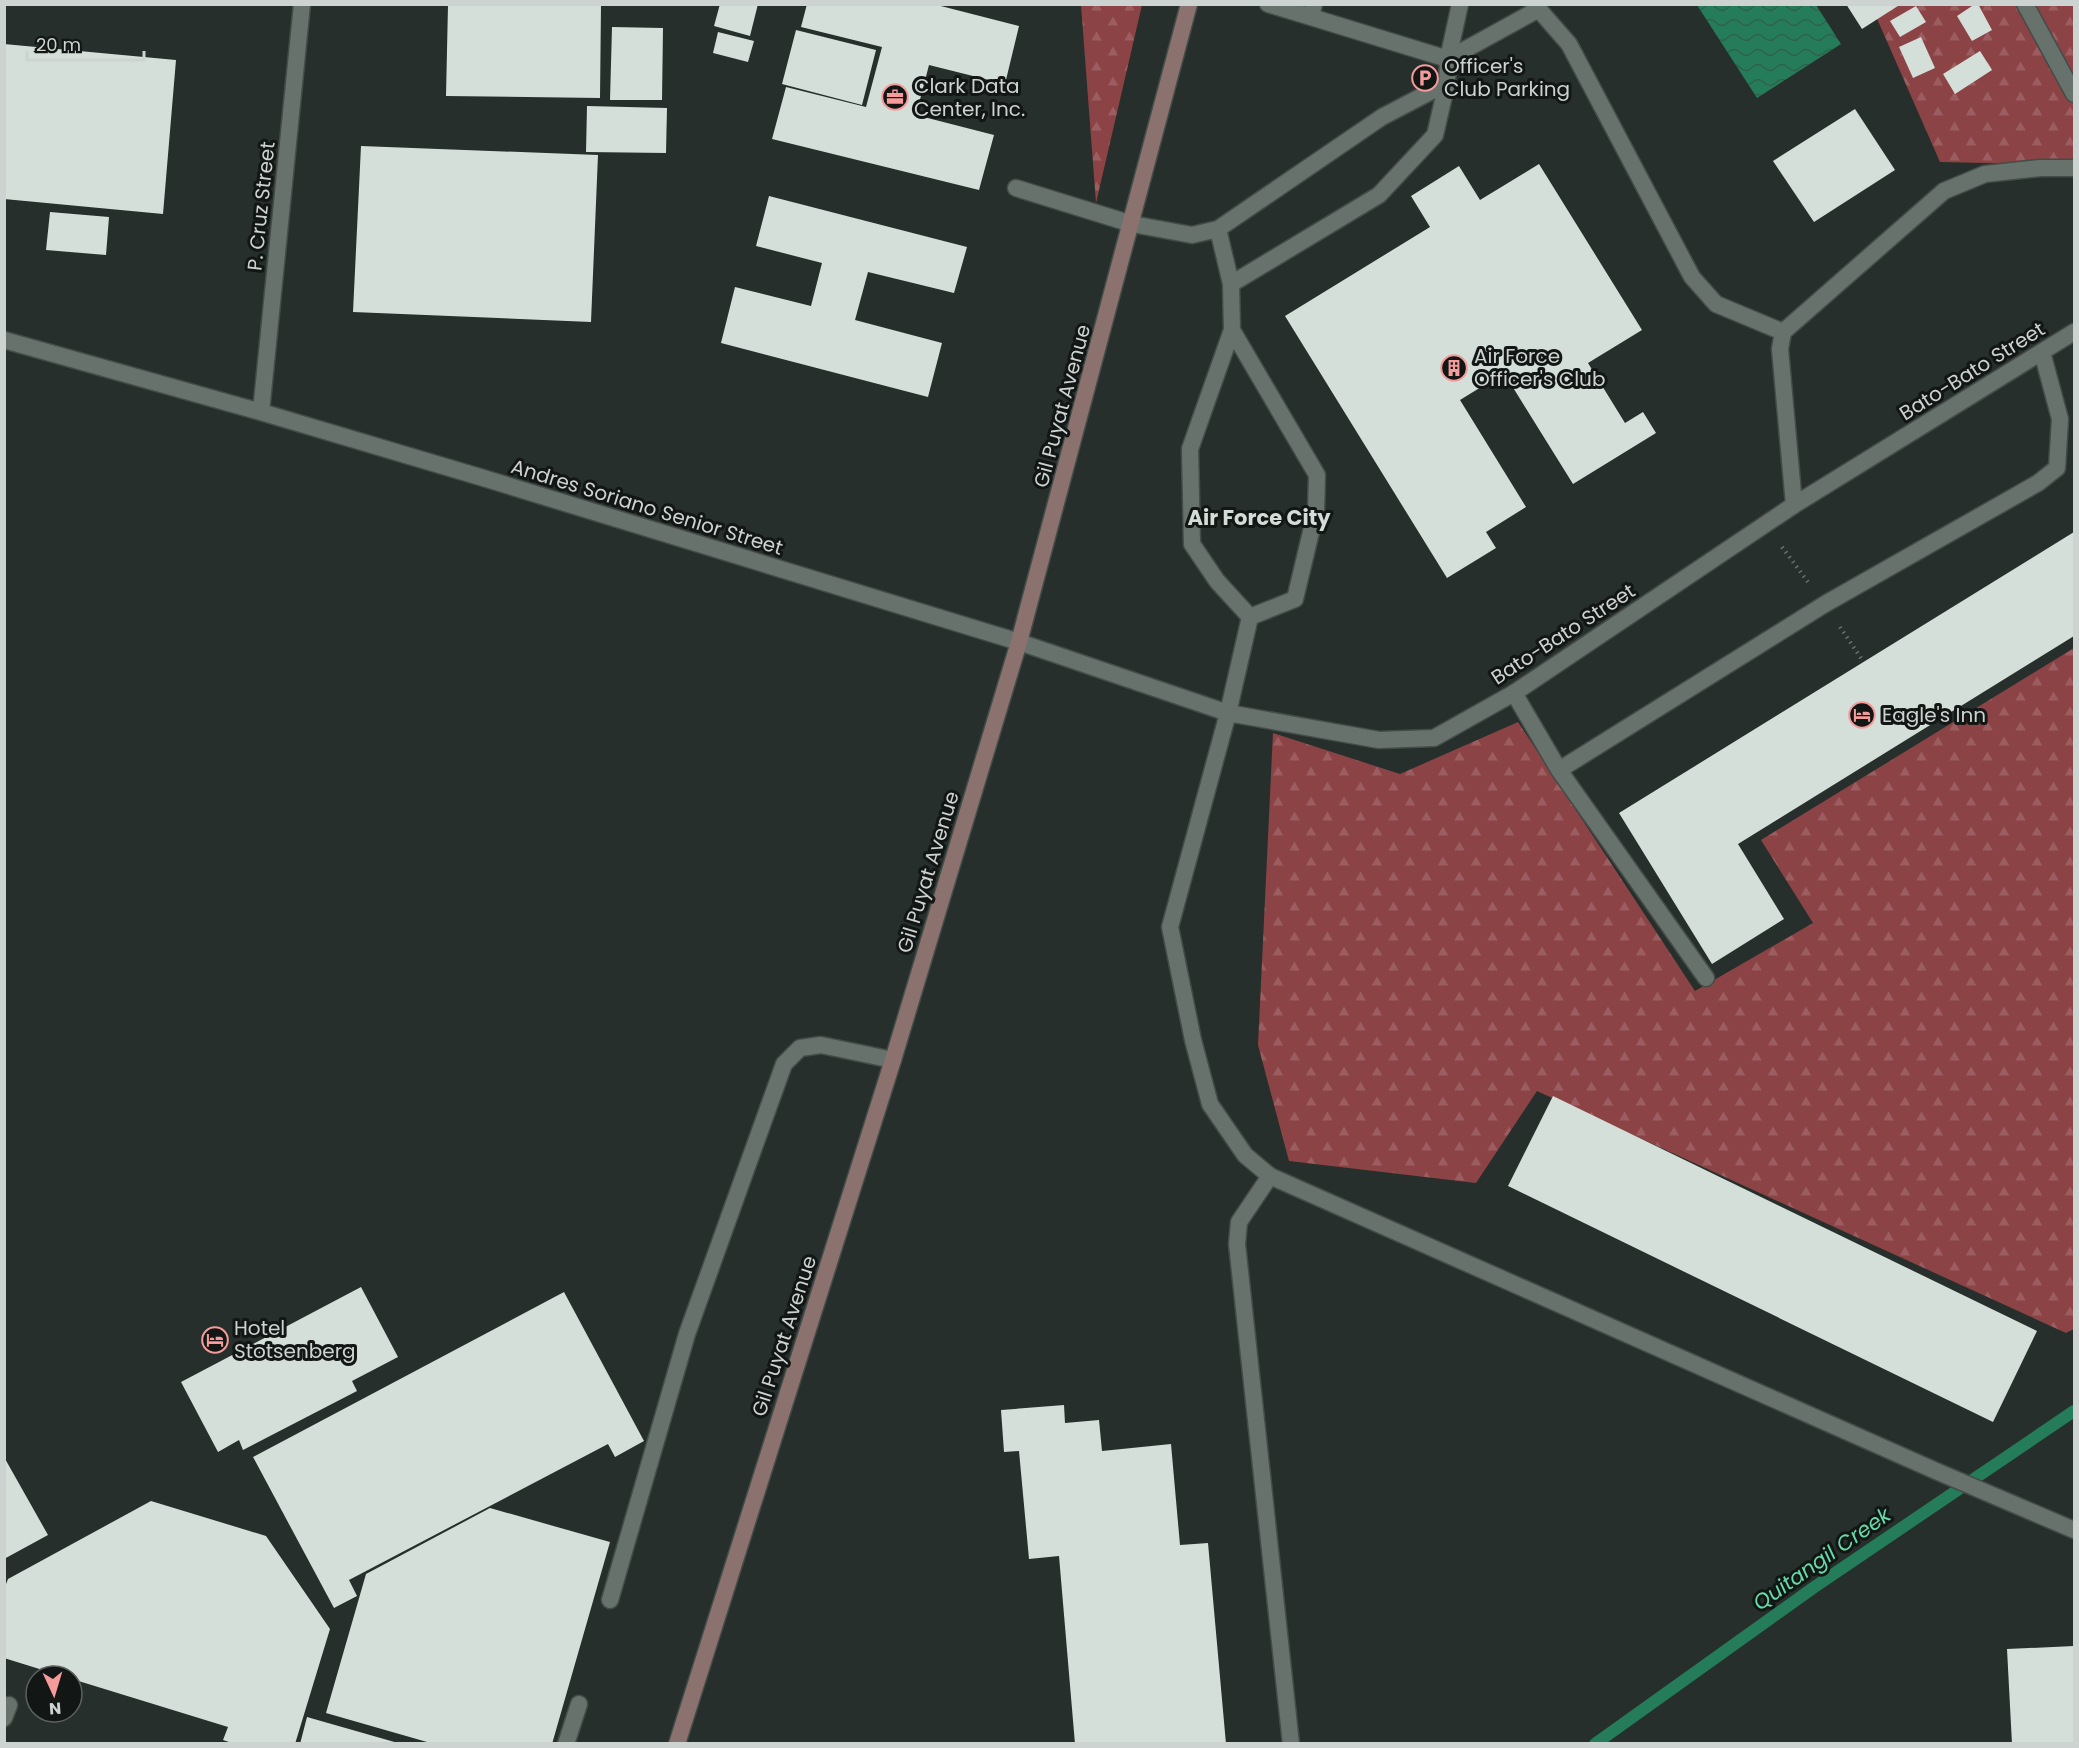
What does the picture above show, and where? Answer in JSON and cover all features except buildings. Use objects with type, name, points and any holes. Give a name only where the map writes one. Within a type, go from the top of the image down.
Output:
[{"type":"main road","name":"Gil Puyat Avenue","points":[[677,1743],[893,1060],[1019,642],[1189,4]]},
{"type":"street","name":"P. Cruz Street","points":[[261,412],[302,4]]},
{"type":"street","points":[[1268,4],[1313,11],[1448,59]]},
{"type":"street","points":[[1232,284],[1379,195],[1434,135],[1447,82],[1448,59],[1460,4]]},
{"type":"street","points":[[2025,4],[2074,94]]},
{"type":"street","points":[[1448,59],[1536,7],[1569,44],[1692,277],[1716,303],[1784,332]]},
{"type":"street","points":[[1016,188],[1132,224],[1192,236],[1218,229],[1382,117],[1447,82]]},
{"type":"street","points":[[1794,505],[1780,350],[1784,332],[1944,191],[1985,174],[2040,168],[2074,168]]},
{"type":"street","points":[[1218,229],[1232,284],[1232,330],[1190,449],[1192,544],[1217,581],[1250,617]]},
{"type":"street","points":[[1232,330],[1317,475],[1316,510],[1295,599],[1250,617]]},
{"type":"street","name":"Bato-Bato Street","points":[[1019,642],[1228,713],[1379,740],[1434,738],[1514,693],[1794,505],[2074,332]]},
{"type":"street","name":"Andres Soriano Senior Street","points":[[4,340],[261,412],[1019,642]]},
{"type":"street","points":[[1559,770],[1825,604],[2038,483],[2057,468],[2060,419],[2042,352]]},
{"type":"street","points":[[1250,617],[1228,713],[1170,927],[1193,1040],[1210,1104],[1245,1155],[1270,1176],[2074,1530]]},
{"type":"street","points":[[1514,693],[1559,770],[1706,978]]},
{"type":"street","points":[[610,1600],[687,1334],[784,1064],[800,1048],[821,1045],[893,1060]]},
{"type":"street","points":[[1270,1176],[1239,1222],[1237,1244],[1291,1743]]},
{"type":"street","points":[[566,1743],[579,1704]]},
{"type":"green space","points":[[1081,5],[1142,5],[1096,203]]},
{"type":"green space","points":[[1871,5],[2074,5],[2074,165],[1940,162]]},
{"type":"green space","points":[[2074,648],[2074,1329],[2066,1333],[1537,1091],[1476,1183],[1289,1161],[1258,1045],[1273,733],[1400,774],[1518,722],[1695,991],[1813,923],[1761,840]]},
{"type":"water","points":[[1697,5],[1816,5],[1841,44],[1757,98]]},
{"type":"waterway","name":"Quitangil Creek","points":[[1595,1744],[1813,1588],[2074,1411]]},
{"type":"place","name":"Officer's Club Parking","points":[[1425,78]]},
{"type":"place","name":"Clark Data Center, Inc.","points":[[895,97]]},
{"type":"place","name":"Air Force Officer's Club","points":[[1454,368]]},
{"type":"place","name":"Eagle's Inn","points":[[1862,715]]},
{"type":"place","name":"Hotel Stotsenberg","points":[[215,1340]]},
{"type":"district","name":"Air Force City","points":[[1259,518]]}]
